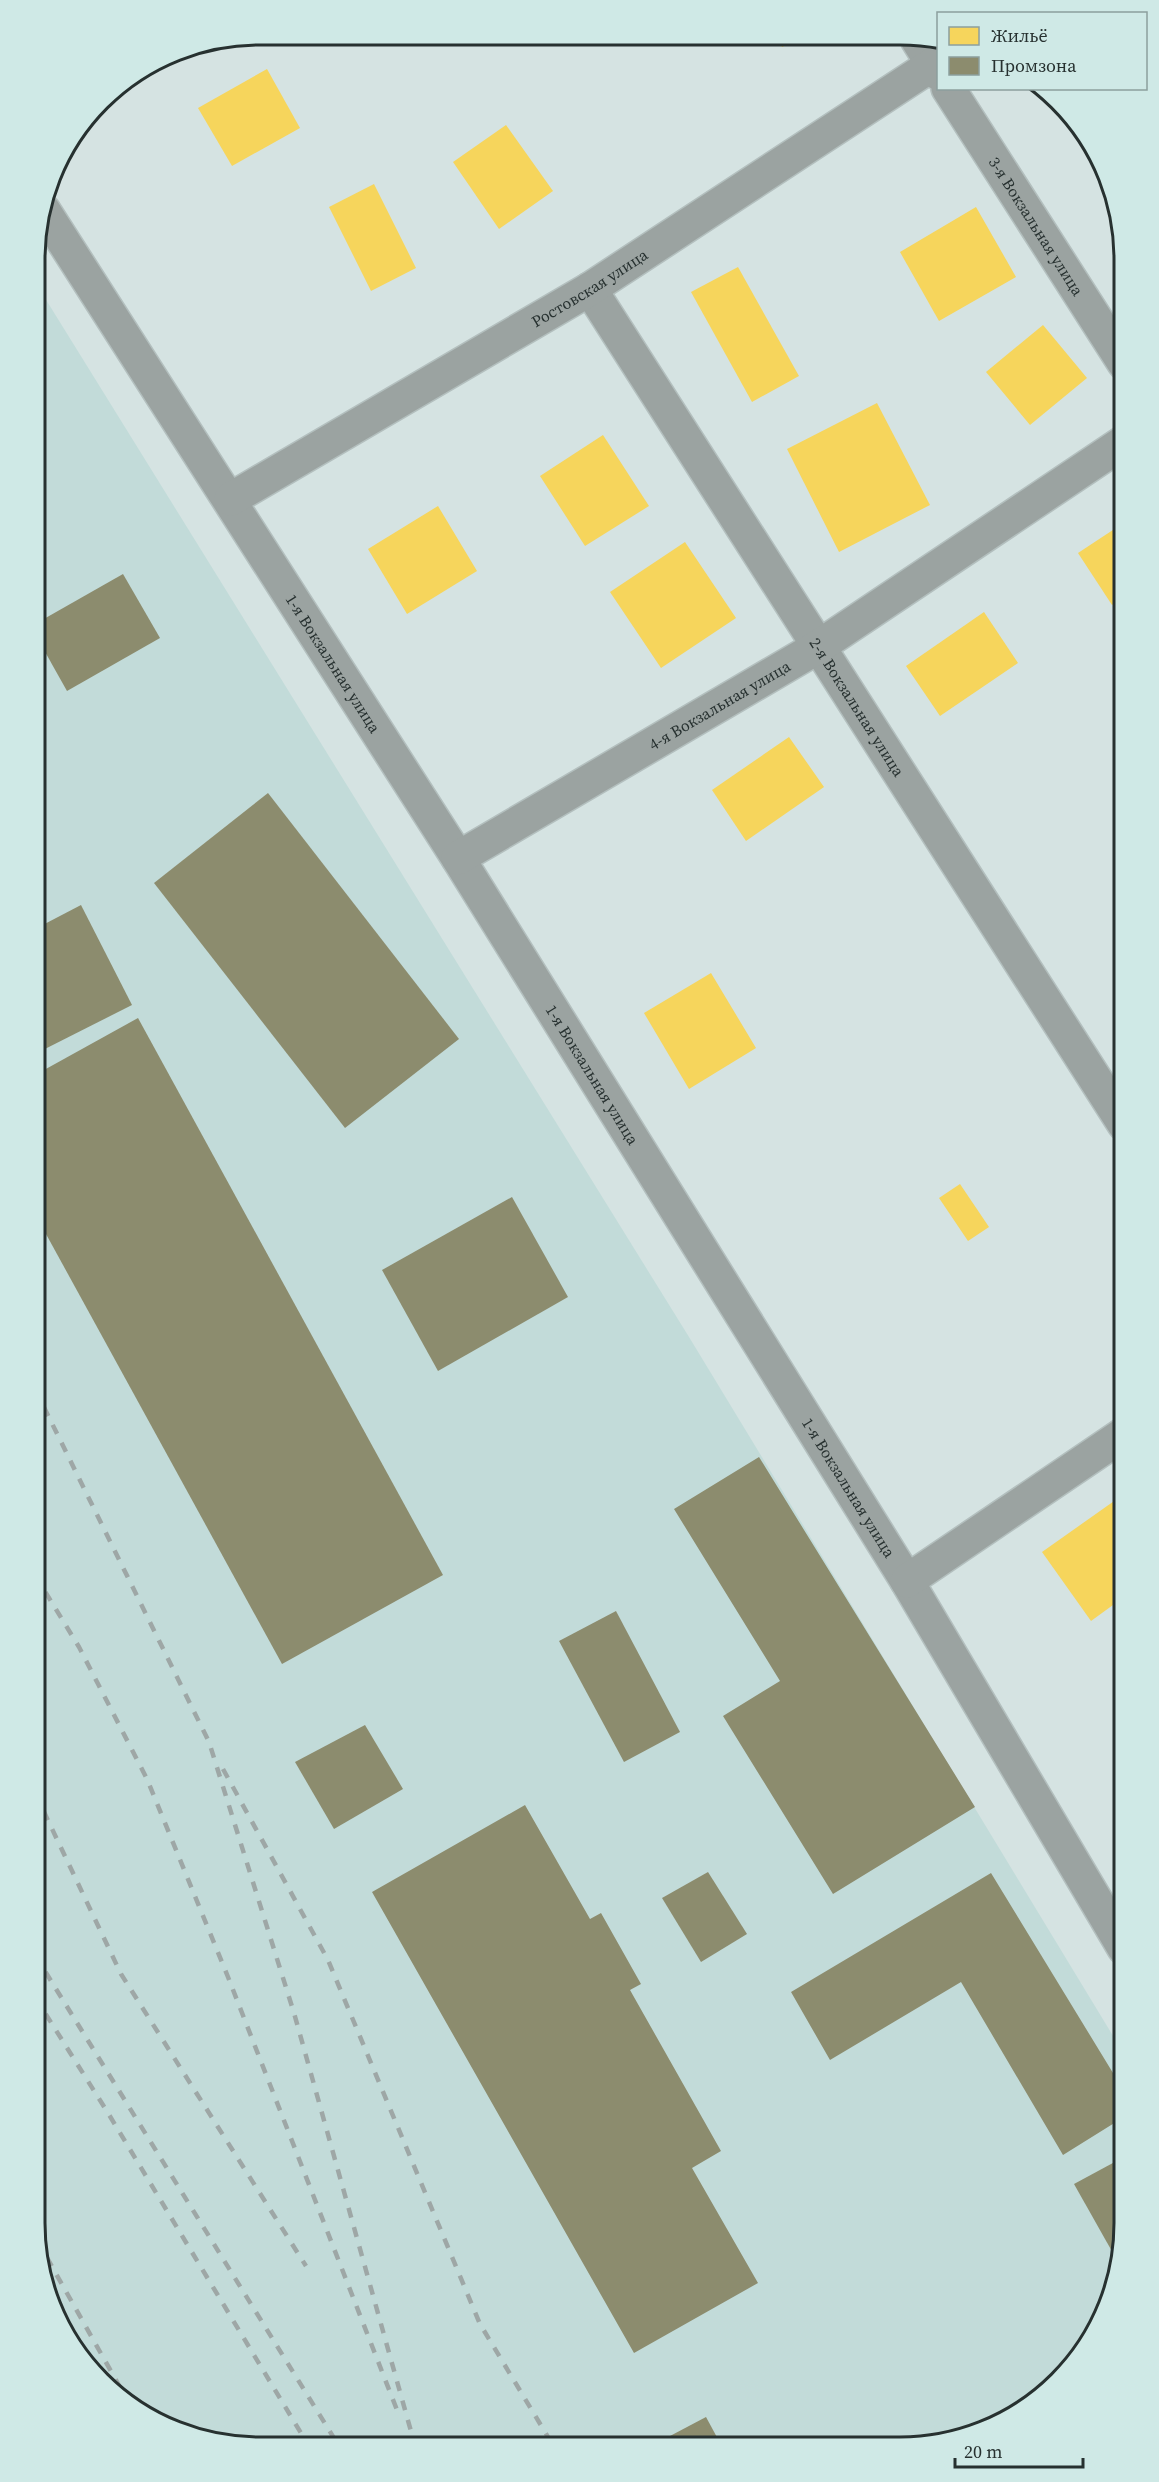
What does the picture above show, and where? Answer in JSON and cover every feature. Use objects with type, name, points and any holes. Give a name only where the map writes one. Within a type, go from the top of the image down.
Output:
[{"type":"street","name":"Ростовская улица","points":[[231,499],[590,289],[935,65]]},
{"type":"street","name":"3-я Вокзальная улица","points":[[951,90],[1114,347]]},
{"type":"street","name":"1-я Вокзальная улица","points":[[49,218],[231,499],[458,858],[907,1581],[1114,1931]]},
{"type":"street","name":"2-я Вокзальная улица","points":[[590,289],[1114,1108]]},
{"type":"street","name":"4-я Вокзальная улица","points":[[458,858],[818,647],[1114,449]]},
{"type":"street","points":[[907,1581],[1114,1441]]},
{"type":"shaded area","points":[[45,298],[689,1337],[1114,2038],[1114,2237],[1107,2279],[1092,2318],[1078,2342],[1061,2364],[1019,2401],[969,2426],[914,2437],[245,2437],[203,2430],[164,2415],[140,2401],[118,2384],[81,2342],[56,2292],[45,2237]]},
{"type":"building: Жильё","points":[[267,69],[300,128],[232,166],[198,108]]},
{"type":"building: Жильё","points":[[506,125],[553,191],[499,229],[453,162]]},
{"type":"building: Жильё","points":[[374,184],[416,268],[371,291],[329,207]]},
{"type":"building: Жильё","points":[[976,207],[1016,277],[939,321],[900,252]]},
{"type":"building: Жильё","points":[[738,267],[799,376],[752,402],[691,292]]},
{"type":"building: Жильё","points":[[1043,325],[1087,378],[1030,425],[986,372]]},
{"type":"building: Жильё","points":[[877,403],[930,505],[839,552],[787,449]]},
{"type":"building: Жильё","points":[[603,435],[649,506],[585,546],[540,476]]},
{"type":"building: Жильё","points":[[438,506],[477,571],[407,614],[368,549]]},
{"type":"building: Жильё","points":[[1114,529],[1114,604],[1112,605],[1078,553]]},
{"type":"building: Жильё","points":[[685,542],[736,618],[661,668],[610,592]]},
{"type":"building: Жильё","points":[[984,612],[1018,663],[940,716],[906,666]]},
{"type":"building: Жильё","points":[[789,737],[824,787],[746,841],[712,790]]},
{"type":"building: Жильё","points":[[711,973],[756,1048],[689,1089],[644,1013]]},
{"type":"building: Жильё","points":[[960,1184],[989,1227],[968,1241],[939,1198]]},
{"type":"building: Жильё","points":[[1114,1501],[1114,1604],[1091,1621],[1042,1552]]},
{"type":"building: Промзона","points":[[123,574],[160,638],[67,691],[45,652],[45,618]]},
{"type":"building: Промзона","points":[[268,793],[459,1039],[345,1128],[154,883]]},
{"type":"building: Промзона","points":[[81,905],[132,1005],[45,1049],[45,924]]},
{"type":"building: Промзона","points":[[138,1018],[443,1575],[282,1664],[45,1232],[45,1069]]},
{"type":"building: Промзона","points":[[512,1197],[568,1297],[438,1371],[382,1270]]},
{"type":"building: Промзона","points":[[759,1457],[975,1807],[833,1894],[723,1716],[780,1681],[674,1509]]},
{"type":"building: Промзона","points":[[616,1611],[680,1732],[624,1762],[559,1641]]},
{"type":"building: Промзона","points":[[365,1725],[403,1789],[334,1829],[295,1762]]},
{"type":"building: Промзона","points":[[525,1805],[590,1919],[601,1913],[641,1984],[630,1990],[721,2151],[692,2168],[758,2283],[634,2353],[372,1892]]},
{"type":"building: Промзона","points":[[708,1872],[747,1934],[701,1962],[662,1898]]},
{"type":"building: Промзона","points":[[991,1873],[1114,2075],[1114,2123],[1063,2155],[961,1982],[830,2060],[791,1992]]},
{"type":"building: Промзона","points":[[1114,2162],[1112,2251],[1074,2184]]},
{"type":"building: Промзона","points":[[706,2417],[717,2437],[670,2437]]},
{"type":"railway","points":[[45,1409],[209,1742],[294,2013],[413,2437]]},
{"type":"railway","points":[[45,1591],[79,1647],[147,1779],[228,1977],[397,2410]]},
{"type":"railway","points":[[223,1769],[328,1960],[480,2324],[548,2437]]},
{"type":"railway","points":[[45,1814],[121,1974],[306,2266]]},
{"type":"railway","points":[[45,1971],[333,2437]]},
{"type":"railway","points":[[45,2013],[303,2437]]},
{"type":"railway","points":[[48,2260],[118,2384]]}]
